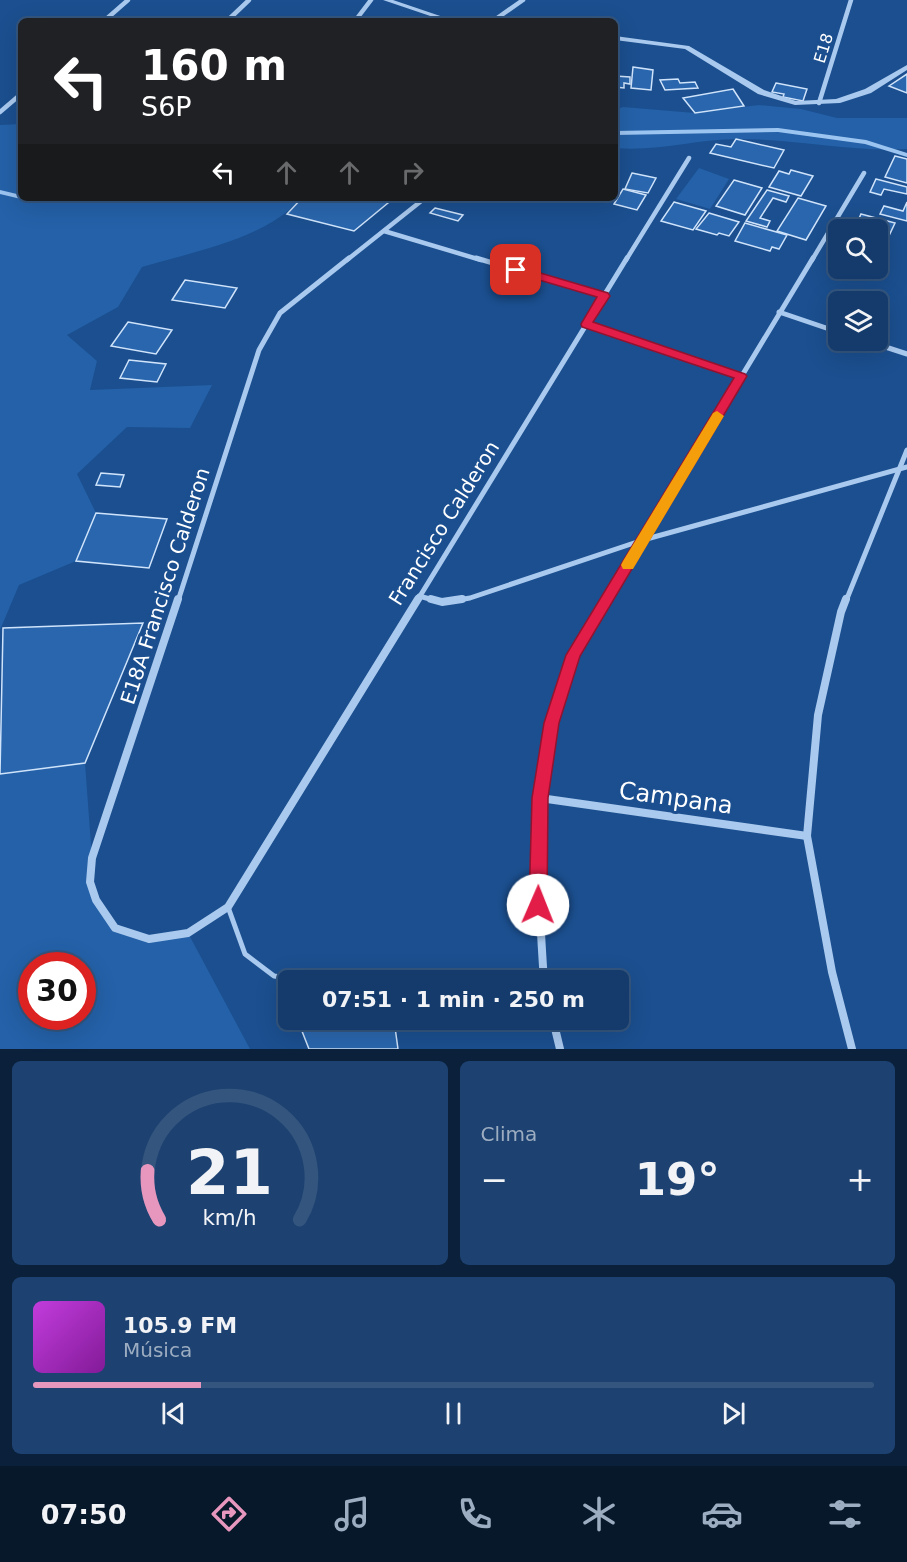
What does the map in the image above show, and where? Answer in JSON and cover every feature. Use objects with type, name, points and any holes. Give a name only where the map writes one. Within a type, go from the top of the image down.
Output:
[{"type":"street","points":[[107,18],[128,0]]},
{"type":"street","points":[[230,18],[249,0]]},
{"type":"street","points":[[357,18],[371,0]]},
{"type":"street","points":[[386,0],[443,18]]},
{"type":"street","points":[[497,18],[523,0]]},
{"type":"street","name":"E18","points":[[819,103],[851,0]]},
{"type":"street","points":[[618,38],[687,47],[761,93],[787,101],[819,103],[837,101],[868,91],[907,67]]},
{"type":"street","points":[[0,112],[18,96]]},
{"type":"street","name":"Francisco Calderon","points":[[228,907],[689,158]]},
{"type":"street","points":[[543,970],[538,905],[540,798],[551,723],[573,655],[864,172]]},
{"type":"street","name":"E18A Francisco Calderon","points":[[228,907],[188,933],[149,939],[115,928],[96,900],[90,882],[92,858],[259,350],[280,313],[421,201]]},
{"type":"street","points":[[384,231],[604,296]]},
{"type":"street","points":[[778,312],[828,329]]},
{"type":"street","points":[[586,324],[741,376]]},
{"type":"street","points":[[888,348],[907,354]]},
{"type":"street","points":[[852,1049],[832,972],[807,836],[818,715],[841,612],[907,450]]},
{"type":"street","points":[[419,596],[442,602],[470,598],[643,540],[907,467]]},
{"type":"street","name":"Campana","points":[[540,798],[807,836]]},
{"type":"street","points":[[555,1030],[560,1049]]},
{"type":"lane","points":[[228,907],[245,954],[278,977]]},
{"type":"shaded area","points":[[759,105],[801,109],[837,118],[907,118],[907,149],[865,149],[738,139],[661,147],[618,148],[618,109],[623,107],[695,113]]},
{"type":"shaded area","points":[[18,124],[18,201],[299,201],[268,224],[248,234],[206,249],[142,267],[118,307],[67,335],[97,361],[90,390],[212,385],[190,428],[127,427],[77,474],[96,513],[76,561],[19,585],[0,630],[0,125]]},
{"type":"shaded area","points":[[699,168],[729,179],[710,209],[676,199]]},
{"type":"shaded area","points":[[85,763],[92,858],[90,882],[115,928],[149,939],[188,933],[250,1049],[0,1049],[0,774]]},
{"type":"building","points":[[633,67],[653,70],[651,90],[631,88]]},
{"type":"building","points":[[907,74],[907,93],[889,86]]},
{"type":"building","points":[[618,76],[630,77],[630,84],[624,83],[624,88],[618,87]]},
{"type":"building","points":[[678,79],[680,83],[695,82],[698,88],[665,90],[660,80]]},
{"type":"building","points":[[776,83],[807,89],[803,101],[772,92]]},
{"type":"building","points":[[733,89],[744,106],[695,113],[683,98]]},
{"type":"building","points":[[736,139],[784,150],[774,168],[710,153],[716,144],[731,147]]},
{"type":"building","points":[[895,156],[907,159],[907,183],[885,177]]},
{"type":"building","points":[[791,170],[813,176],[801,196],[769,187],[779,171],[789,174]]},
{"type":"building","points":[[632,173],[656,178],[648,193],[625,189]]},
{"type":"building","points":[[876,179],[907,187],[907,194],[884,189],[881,195],[870,192]]},
{"type":"building","points":[[734,180],[762,188],[745,215],[716,206]]},
{"type":"building","points":[[623,189],[646,195],[637,210],[614,204],[618,201]]},
{"type":"building","points":[[767,190],[789,196],[786,202],[773,198],[760,218],[770,221],[767,227],[746,221]]},
{"type":"building","points":[[798,198],[826,206],[806,240],[777,231]]},
{"type":"building","points":[[299,201],[390,201],[354,231],[287,214]]},
{"type":"building","points":[[674,202],[706,211],[693,230],[661,221]]},
{"type":"building","points":[[907,202],[907,221],[880,214],[884,206],[903,211]]},
{"type":"building","points":[[435,208],[463,215],[458,221],[430,213]]},
{"type":"building","points":[[709,213],[739,222],[729,236],[696,229]]},
{"type":"building","points":[[861,214],[880,219],[859,219]]},
{"type":"building","points":[[888,221],[895,223],[888,238]]},
{"type":"building","points":[[745,223],[787,235],[779,249],[772,247],[770,251],[735,241]]},
{"type":"building","points":[[185,280],[237,288],[225,308],[172,300]]},
{"type":"building","points":[[128,322],[172,330],[156,354],[111,346]]},
{"type":"building","points":[[129,360],[166,364],[157,382],[120,378]]},
{"type":"building","points":[[101,473],[124,475],[120,487],[96,485]]},
{"type":"building","points":[[96,513],[167,519],[149,568],[76,561]]},
{"type":"building","points":[[143,623],[85,763],[0,774],[3,628]]},
{"type":"building","points":[[302,1030],[395,1030],[398,1049],[309,1049]]},
{"type":"waterway","points":[[618,133],[778,130],[866,142],[907,155]]},
{"type":"waterway","points":[[0,192],[18,196]]},
{"type":"slow traffic","points":[[628,565],[717,416]]},
{"type":"route","points":[[516,270],[604,296],[586,324],[741,376],[573,655],[551,723],[540,798],[538,905]]}]
